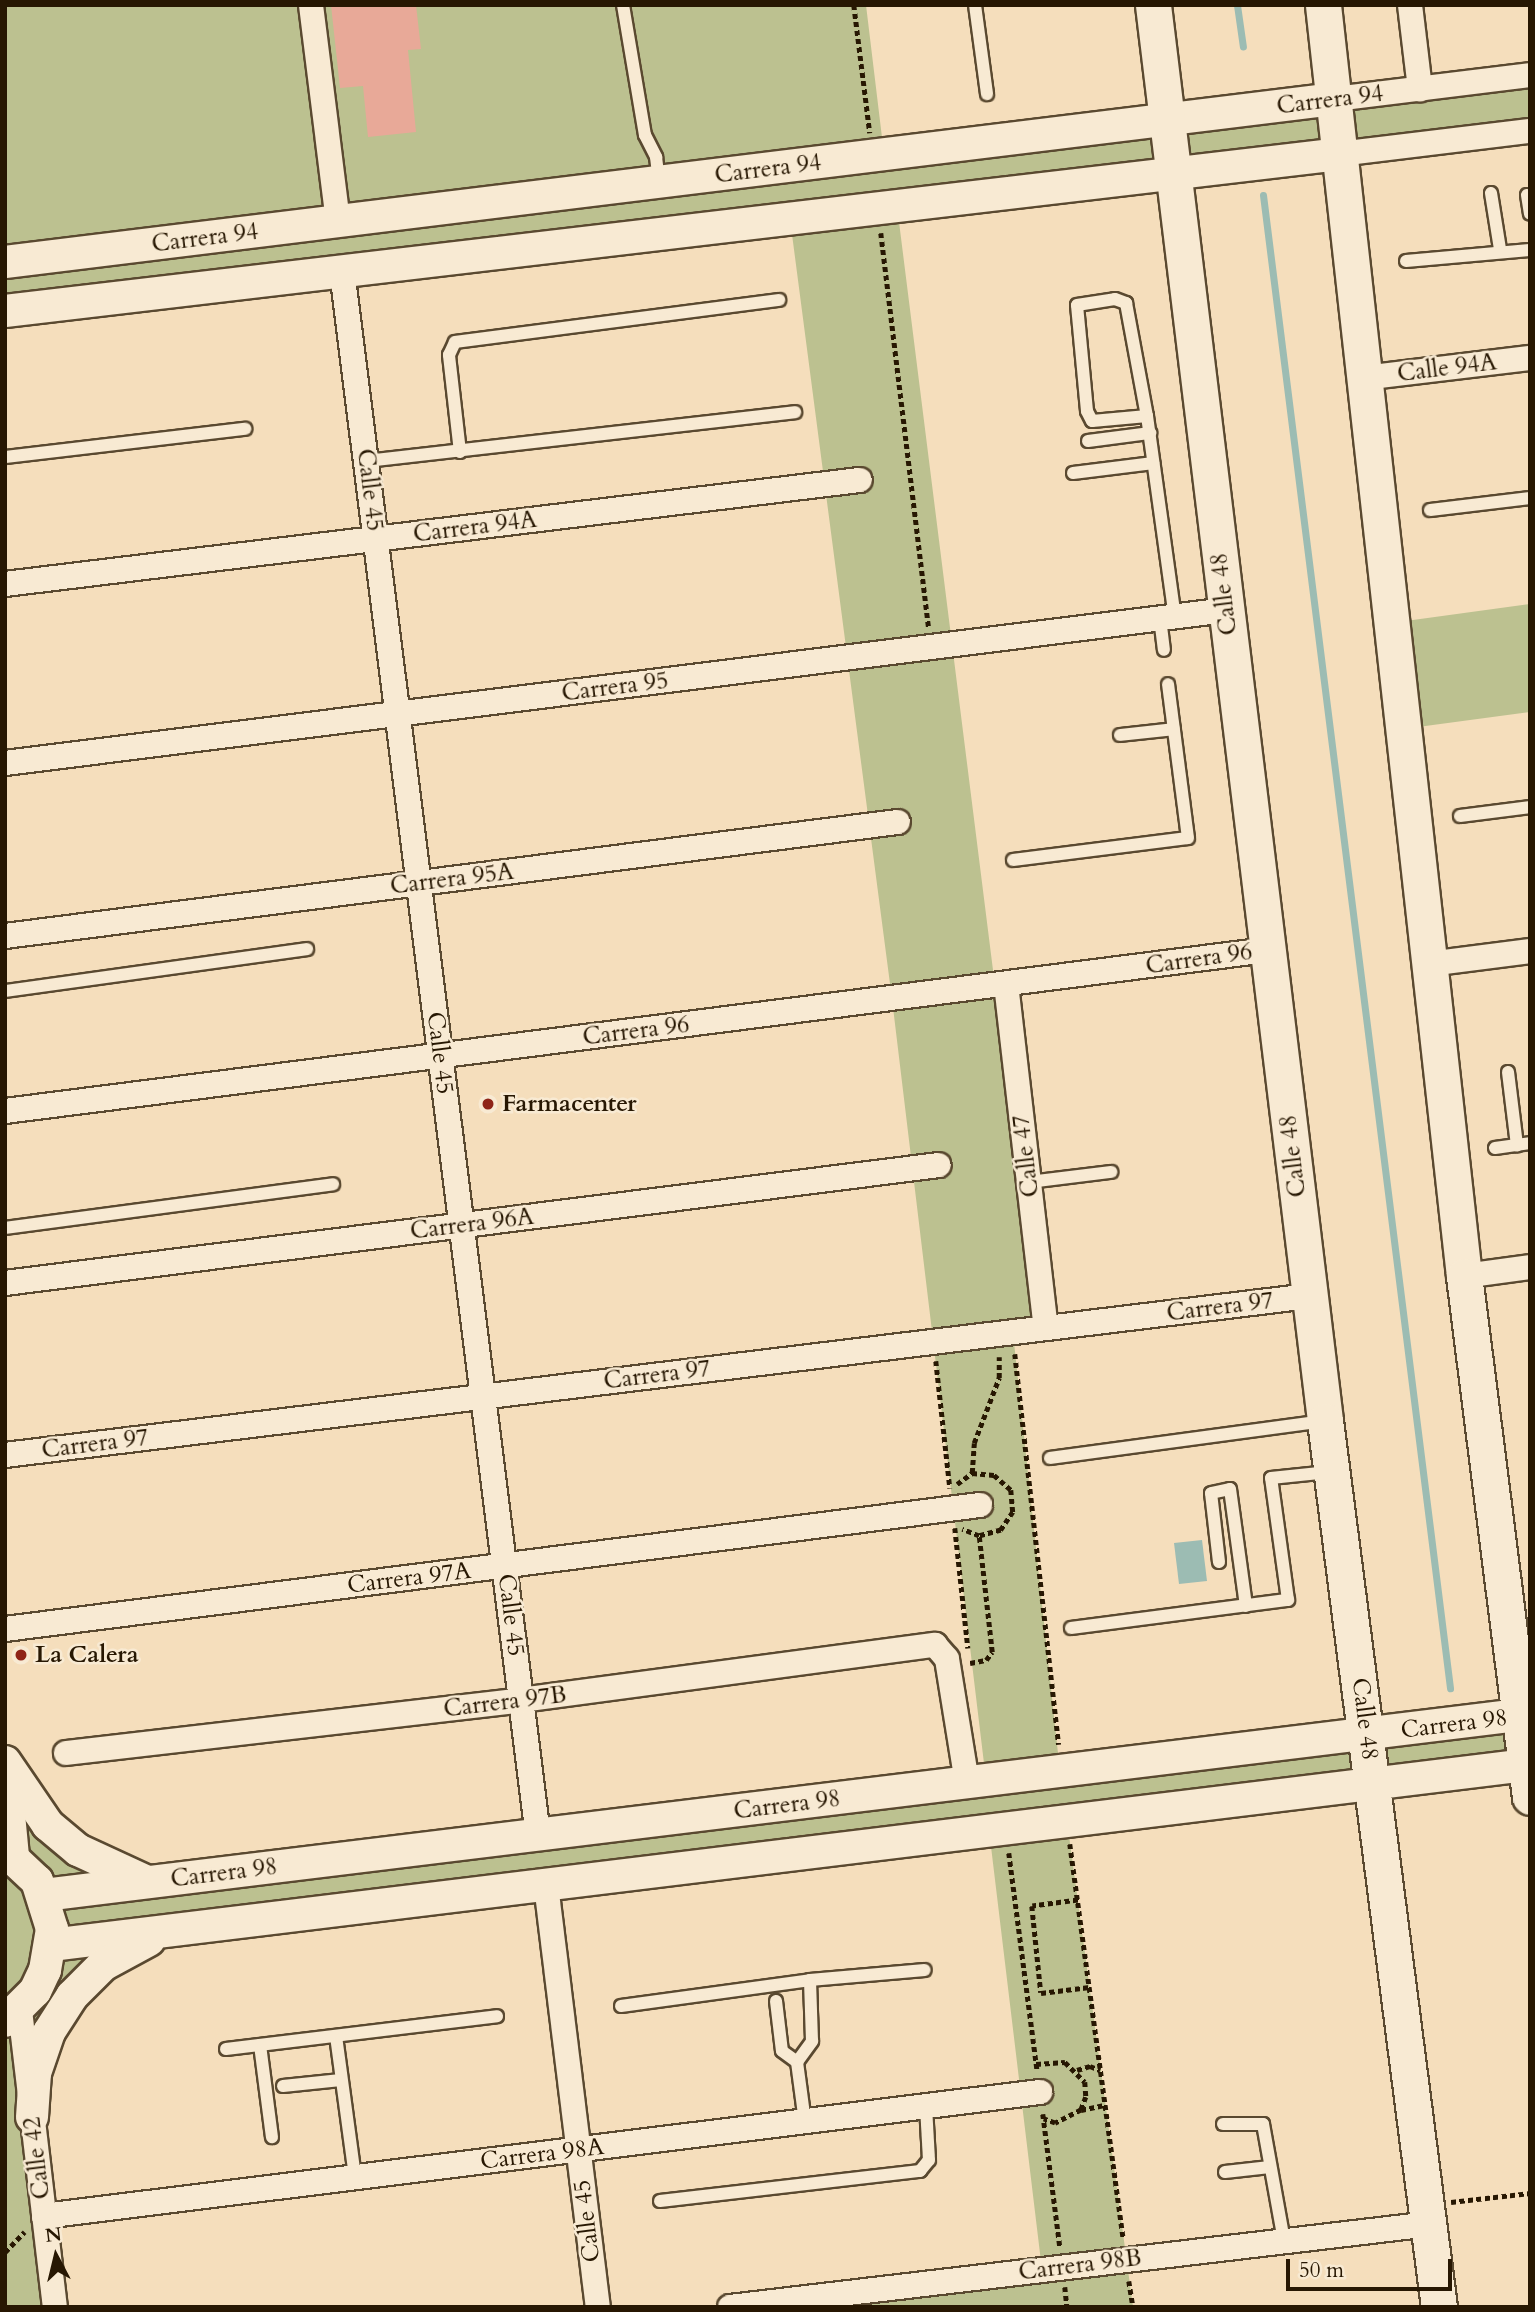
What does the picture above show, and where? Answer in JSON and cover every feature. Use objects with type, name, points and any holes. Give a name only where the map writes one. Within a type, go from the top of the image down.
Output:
[{"type":"main road","name":"Calle 48","points":[[1153,5],[1325,1421],[1439,2307]]},
{"type":"main road","points":[[1323,5],[1464,1276],[1524,1715],[1528,1776]]},
{"type":"street","points":[[311,5],[338,221]]},
{"type":"street","points":[[1409,5],[1420,89]]},
{"type":"street","name":"Carrera 94","points":[[11,261],[1530,75]]},
{"type":"street","name":"Carrera 94","points":[[5,311],[1530,131]]},
{"type":"street","name":"Calle 45","points":[[342,271],[538,1835]]},
{"type":"street","points":[[5,323],[47,306]]},
{"type":"street","name":"Calle 94A","points":[[1363,378],[1530,358]]},
{"type":"street","name":"Carrera 94A","points":[[5,584],[860,480]]},
{"type":"street","name":"Carrera 95","points":[[5,763],[1226,610]]},
{"type":"street","name":"Carrera 95A","points":[[5,936],[898,822]]},
{"type":"street","name":"Carrera 96","points":[[5,1111],[1267,950]]},
{"type":"street","points":[[1429,964],[1530,951]]},
{"type":"street","name":"Calle 47","points":[[1006,985],[1046,1328]]},
{"type":"street","name":"Carrera 96A","points":[[5,1283],[939,1165]]},
{"type":"street","points":[[1464,1276],[1530,1267]]},
{"type":"street","name":"Carrera 97","points":[[5,1455],[1310,1296]]},
{"type":"street","name":"Carrera 97A","points":[[5,1629],[980,1505]]},
{"type":"street","name":"Carrera 97B","points":[[66,1754],[521,1700],[935,1645],[943,1649],[967,1783]]},
{"type":"street","name":"Carrera 98","points":[[44,1895],[1524,1715]]},
{"type":"street","points":[[5,1762],[24,1795],[58,1833],[112,1869],[149,1882]]},
{"type":"street","points":[[5,1772],[9,1854],[28,1868],[44,1895],[51,1945],[46,1970],[12,2015]]},
{"type":"street","name":"Carrera 98","points":[[51,1945],[1373,1784],[1528,1776]]},
{"type":"street","name":"Calle 45","points":[[546,1885],[598,2307]]},
{"type":"street","points":[[32,2117],[35,2073],[49,2032],[72,1996],[103,1965],[140,1943],[181,1929]]},
{"type":"street","name":"Calle 42","points":[[12,2015],[32,2117],[37,2220],[55,2307]]},
{"type":"street","name":"Carrera 98A","points":[[37,2220],[355,2177],[1040,2092]]},
{"type":"street","name":"Carrera 98B","points":[[730,2307],[1284,2241],[1429,2214]]},
{"type":"lane","points":[[622,5],[645,135],[656,157],[659,182]]},
{"type":"lane","points":[[975,5],[987,94]]},
{"type":"lane","points":[[1491,193],[1500,249]]},
{"type":"lane","points":[[1527,195],[1530,214]]},
{"type":"lane","points":[[1406,261],[1500,249],[1530,250]]},
{"type":"lane","points":[[1147,416],[1092,421],[1082,370],[1077,305],[1115,299],[1126,303],[1147,416],[1150,433],[1167,617],[1164,650]]},
{"type":"lane","points":[[460,452],[449,355],[455,342],[779,300]]},
{"type":"lane","points":[[366,461],[794,412]]},
{"type":"lane","points":[[5,457],[245,429]]},
{"type":"lane","points":[[1088,442],[1150,433]]},
{"type":"lane","points":[[1073,473],[1153,463]]},
{"type":"lane","points":[[1430,510],[1530,498]]},
{"type":"lane","points":[[1013,860],[1188,838],[1168,684]]},
{"type":"lane","points":[[1120,735],[1174,729]]},
{"type":"lane","points":[[1460,816],[1530,807]]},
{"type":"lane","points":[[5,991],[307,950]]},
{"type":"lane","points":[[1495,1147],[1523,1144],[1508,1072]]},
{"type":"lane","points":[[1029,1182],[1111,1172]]},
{"type":"lane","points":[[5,1228],[333,1184]]},
{"type":"lane","points":[[1051,1458],[1325,1421]]},
{"type":"lane","points":[[1071,1628],[1288,1600],[1272,1478],[1332,1472]]},
{"type":"lane","points":[[1219,1562],[1211,1493],[1230,1489],[1246,1606]]},
{"type":"lane","points":[[621,2006],[810,1980],[925,1970]]},
{"type":"lane","points":[[805,2122],[797,2063],[812,2041],[810,1980]]},
{"type":"lane","points":[[776,2001],[782,2051],[797,2063]]},
{"type":"lane","points":[[226,2049],[497,2016]]},
{"type":"lane","points":[[336,2036],[355,2177]]},
{"type":"lane","points":[[260,2045],[272,2137]]},
{"type":"lane","points":[[283,2087],[341,2080]]},
{"type":"lane","points":[[660,2200],[919,2171],[929,2160],[926,2107]]},
{"type":"lane","points":[[1223,2124],[1263,2123],[1284,2241]]},
{"type":"lane","points":[[1225,2172],[1270,2167]]},
{"type":"path","points":[[854,5],[873,156]]},
{"type":"path","points":[[878,208],[931,647]]},
{"type":"path","points":[[972,1473],[974,1443],[999,1378],[1004,1334]]},
{"type":"path","points":[[1004,1334],[1060,1752]]},
{"type":"path","points":[[934,1342],[951,1494]]},
{"type":"path","points":[[970,1663],[986,1660],[992,1652],[979,1536]]},
{"type":"path","points":[[1070,1843],[1133,2307]]},
{"type":"path","points":[[1078,1900],[1032,1906],[1041,1993],[1090,1987]]},
{"type":"path","points":[[1036,2064],[1065,2062],[1077,2070],[1086,2097],[1081,2110]]},
{"type":"path","points":[[1077,2070],[1090,2066],[1100,2070]]},
{"type":"path","points":[[1044,2119],[1062,2122],[1081,2110],[1105,2105]]},
{"type":"path","points":[[1429,2214],[1530,2193]]},
{"type":"path","points":[[5,2252],[37,2220]]},
{"type":"path","points":[[1090,2307],[1107,2307]]},
{"type":"green space","points":[[5,5],[866,5],[884,154],[1530,75],[1530,131],[897,206],[995,986],[1046,1328],[1013,1333],[1060,1772],[1530,1714],[1530,1765],[1067,1821],[1133,2307],[730,2307],[1042,2270],[989,1830],[181,1929],[103,1965],[35,2073],[55,2307],[5,2307],[5,1762],[24,1795],[149,1883],[986,1780],[892,999],[790,219],[5,323]]},
{"type":"green space","points":[[1530,604],[1530,712],[1403,729],[1391,623]]},
{"type":"water","points":[[1202,1540],[1207,1581],[1179,1584],[1174,1543]]},
{"type":"building","points":[[331,5],[416,5],[421,49],[408,50],[416,132],[368,137],[363,86],[340,88]]},
{"type":"waterway","points":[[1237,5],[1243,47]]},
{"type":"waterway","points":[[1263,195],[1450,1688]]},
{"type":"place","name":"Farmacenter","points":[[488,1104]]},
{"type":"place","name":"La Calera","points":[[21,1655]]}]
